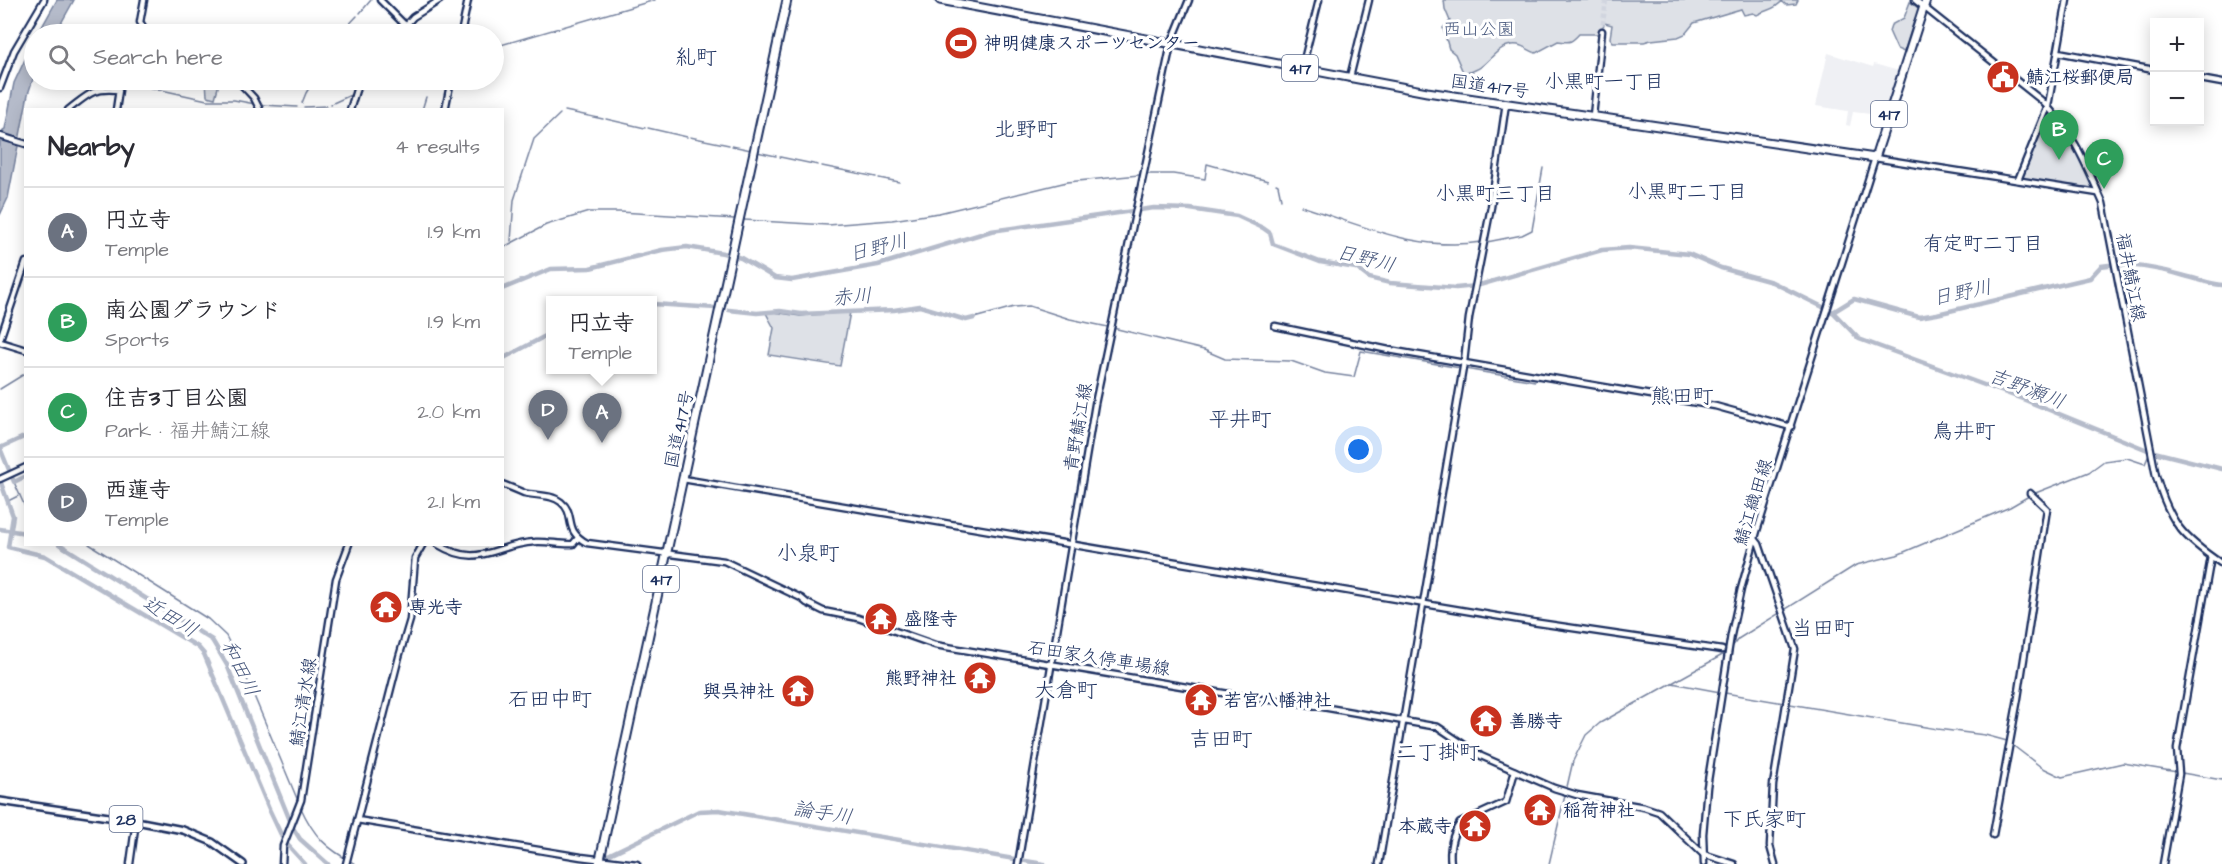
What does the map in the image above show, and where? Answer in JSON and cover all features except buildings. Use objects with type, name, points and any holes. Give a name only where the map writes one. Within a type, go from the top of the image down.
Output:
[{"type":"highway","name":"国道417号","points":[[600,861],[787,0]]},
{"type":"highway","name":"国道417号","points":[[940,0],[1436,93],[1875,158]]},
{"type":"highway","name":"417","points":[[1875,158],[1924,3]]},
{"type":"main road","name":"28","points":[[0,801],[161,825],[200,836],[223,848],[243,864]]},
{"type":"street","points":[[30,24],[44,0]]},
{"type":"street","points":[[141,24],[144,0]]},
{"type":"street","points":[[380,0],[404,24]]},
{"type":"street","points":[[406,24],[440,0]]},
{"type":"street","points":[[463,24],[468,0]]},
{"type":"street","name":"青野鯖江線","points":[[1019,861],[1095,404],[1171,44],[1189,0]]},
{"type":"street","points":[[1302,68],[1319,0]]},
{"type":"street","points":[[1350,78],[1369,0]]},
{"type":"street","name":"福井鯖江線","points":[[1915,0],[1924,3],[2048,106],[2086,162],[2103,204],[2156,476],[2169,512],[2186,538],[2222,564]]},
{"type":"street","points":[[2018,180],[2048,106],[2067,0]]},
{"type":"street","points":[[1593,117],[1602,31]]},
{"type":"street","points":[[0,88],[14,51],[24,34]]},
{"type":"street","points":[[2058,52],[2150,69]]},
{"type":"street","points":[[2204,80],[2222,83]]},
{"type":"street","points":[[75,107],[96,90]]},
{"type":"street","points":[[117,108],[119,90]]},
{"type":"street","points":[[246,90],[259,108]]},
{"type":"street","points":[[351,108],[356,90]]},
{"type":"street","points":[[444,108],[449,90]]},
{"type":"street","points":[[1378,864],[1506,103]]},
{"type":"street","points":[[0,136],[24,144]]},
{"type":"street","points":[[1875,158],[2098,194]]},
{"type":"street","name":"鯖江織田線","points":[[1704,864],[1707,787],[1736,612],[1755,539],[1875,158]]},
{"type":"street","points":[[24,268],[0,340],[24,349]]},
{"type":"street","points":[[1275,326],[1389,350],[1715,406],[1791,427]]},
{"type":"street","points":[[1,479],[24,467]]},
{"type":"street","points":[[683,479],[1422,603],[1722,650]]},
{"type":"street","points":[[441,546],[455,554],[475,556],[488,555],[510,547],[536,542],[573,544],[578,538],[571,526],[568,511],[559,501],[504,485]]},
{"type":"street","points":[[1993,836],[2018,698],[2047,508],[2030,493]]},
{"type":"street","name":"石田家久停車場線","points":[[578,538],[587,543],[724,561],[823,611],[858,618],[935,645],[1438,727],[1480,756],[1567,792],[1659,812],[1703,854],[1734,864]]},
{"type":"street","points":[[1755,539],[1759,544],[1795,649],[1772,798],[1770,846],[1775,864]]},
{"type":"street","name":"鯖江清水線","points":[[282,864],[283,848],[301,800],[336,579],[348,546]]},
{"type":"street","points":[[346,863],[399,657],[410,625],[415,558],[422,546]]},
{"type":"street","points":[[2163,864],[2179,773],[2177,749],[2211,557]]},
{"type":"street","points":[[1451,864],[1453,837],[1460,823],[1506,802],[1515,771]]},
{"type":"street","points":[[357,820],[600,861],[637,864]]},
{"type":"street","points":[[129,864],[136,821]]},
{"type":"shaded area","points":[[1828,53],[1873,67],[1874,64],[1899,71],[1882,121],[1871,120],[1871,114],[1853,112],[1850,126],[1846,125],[1848,111],[1816,106]]},
{"type":"green space","name":"西山公園","points":[[1444,0],[1798,0],[1796,4],[1786,5],[1782,1],[1776,7],[1757,15],[1753,13],[1744,15],[1741,9],[1694,23],[1685,34],[1678,37],[1644,42],[1613,42],[1610,38],[1612,25],[1605,23],[1598,34],[1579,34],[1571,41],[1558,41],[1536,53],[1518,45],[1509,45],[1502,48],[1478,69],[1463,72],[1455,54],[1449,49],[1443,28],[1450,21]]},
{"type":"green space","points":[[1910,2],[1918,8],[1904,52],[1897,49],[1889,31],[1891,25],[1904,18]]},
{"type":"green space","points":[[207,90],[217,90],[215,98],[207,96]]},
{"type":"green space","points":[[2046,114],[2050,114],[2080,156],[2093,185],[2092,188],[2023,179],[2021,175]]},
{"type":"green space","points":[[850,312],[840,366],[769,355],[774,328],[766,313],[800,316]]},
{"type":"water","points":[[57,0],[74,0],[61,24],[44,24]]},
{"type":"water","points":[[24,62],[24,90],[29,90],[8,198],[0,215],[0,142],[5,129],[14,83]]},
{"type":"waterway","points":[[360,13],[371,0]]},
{"type":"waterway","points":[[504,44],[655,0]]},
{"type":"waterway","points":[[349,24],[357,16]]},
{"type":"waterway","points":[[162,90],[207,100],[234,100],[255,104]]},
{"type":"waterway","points":[[302,103],[308,90]]},
{"type":"waterway","points":[[331,104],[353,94]]},
{"type":"waterway","points":[[423,108],[426,97]]},
{"type":"waterway","points":[[263,105],[297,107]]},
{"type":"waterway","points":[[304,107],[327,106]]},
{"type":"waterway","points":[[565,111],[603,119]]},
{"type":"waterway","points":[[511,241],[514,200],[534,139],[560,114]]},
{"type":"waterway","points":[[606,119],[645,128]]},
{"type":"waterway","points":[[648,128],[687,137]]},
{"type":"waterway","points":[[690,137],[729,145]]},
{"type":"waterway","points":[[732,146],[751,150]]},
{"type":"waterway","points":[[757,152],[776,156]]},
{"type":"waterway","points":[[780,157],[818,165]]},
{"type":"waterway","points":[[1148,174],[1173,174],[1205,179],[1207,164],[1268,181]]},
{"type":"waterway","points":[[822,166],[876,177]]},
{"type":"waterway","points":[[1487,242],[1522,235],[1532,230],[1543,168]]},
{"type":"waterway","points":[[744,220],[828,225],[892,220],[939,213],[1067,182],[1139,175]]},
{"type":"waterway","points":[[879,178],[899,182]]},
{"type":"waterway","points":[[1276,184],[1281,199]]},
{"type":"waterway","points":[[1301,206],[1412,240],[1458,244],[1482,242]]},
{"type":"waterway","name":"日野川","points":[[504,288],[551,269],[590,268],[662,250],[687,247],[741,258],[775,278],[792,280],[878,265],[991,231],[1154,208],[1190,209],[1237,216],[1270,233],[1273,244],[1320,262],[1356,268],[1369,278],[1390,283],[1456,288],[1476,286],[1602,250],[1629,248],[1689,254],[1721,268],[1772,282],[1833,312],[1859,339],[2025,400],[2150,451],[2222,469]]},
{"type":"waterway","points":[[504,247],[546,225],[589,212],[735,219]]},
{"type":"waterway","name":"日野川","points":[[1833,312],[1854,299],[1919,317],[1937,314],[2090,278],[2101,266],[2111,265],[2154,269],[2222,285]]},
{"type":"waterway","name":"赤川","points":[[657,304],[716,308]]},
{"type":"waterway","name":"赤川","points":[[729,310],[757,313],[780,311],[801,314],[894,310],[920,306],[966,320],[974,318]]},
{"type":"waterway","points":[[974,318],[1014,307],[1029,306],[1070,319],[1108,327]]},
{"type":"waterway","points":[[1113,328],[1204,350],[1225,359],[1291,361],[1325,373],[1354,377],[1361,351],[1460,368]]},
{"type":"waterway","name":"赤川","points":[[504,358],[546,336]]},
{"type":"waterway","points":[[1465,369],[1535,381]]},
{"type":"waterway","points":[[0,389],[24,374]]},
{"type":"waterway","name":"日野川","points":[[0,448],[24,437]]},
{"type":"waterway","points":[[0,448],[14,482],[24,477]]},
{"type":"waterway","points":[[2033,494],[2089,472],[2104,461],[2127,458],[2145,464],[2150,452]]},
{"type":"waterway","name":"近田川","points":[[0,480],[13,516],[8,547],[45,556],[198,647],[204,654],[284,841],[305,864]]},
{"type":"waterway","points":[[14,482],[24,504]]},
{"type":"waterway","points":[[8,501],[18,496]]},
{"type":"waterway","points":[[1732,647],[1738,639],[1856,565],[1897,555],[2010,507],[2029,496]]},
{"type":"waterway","name":"近田川","points":[[0,529],[24,533]]},
{"type":"waterway","name":"和田川","points":[[62,546],[212,640],[227,665],[293,828],[300,839],[328,864]]},
{"type":"waterway","points":[[92,546],[208,619],[226,636],[244,672],[298,801]]},
{"type":"waterway","points":[[1549,864],[1573,761],[1586,735],[1600,723],[1726,653]]},
{"type":"waterway","points":[[1672,683],[1720,692]]},
{"type":"waterway","points":[[1725,693],[1985,735],[2007,741]]},
{"type":"waterway","points":[[2011,744],[2041,767],[2062,777],[2123,763],[2177,772]]},
{"type":"waterway","points":[[2182,773],[2222,780]]},
{"type":"waterway","points":[[300,806],[310,826],[322,841],[336,853],[355,864]]},
{"type":"waterway","name":"論手川","points":[[606,856],[699,811],[719,810],[1044,864]]},
{"type":"tunnel","points":[[1602,31],[1606,0]]},
{"type":"place","name":"神明健康スポーツセンター","points":[[961,43]]},
{"type":"place","name":"鯖江桜郵便局","points":[[2003,77]]},
{"type":"place","name":"南公園グラウンド","points":[[2059,160]]},
{"type":"place","name":"住吉3丁目公園","points":[[2104,189]]},
{"type":"place","name":"西蓮寺","points":[[548,440]]},
{"type":"place","name":"円立寺","points":[[602,443]]},
{"type":"place","name":"専光寺","points":[[386,607]]},
{"type":"place","name":"盛隆寺","points":[[881,619]]},
{"type":"place","name":"熊野神社","points":[[980,678]]},
{"type":"place","name":"與呉神社","points":[[798,691]]},
{"type":"place","name":"若宮八幡神社","points":[[1201,700]]},
{"type":"place","name":"善勝寺","points":[[1486,721]]},
{"type":"place","name":"稲荷神社","points":[[1540,810]]},
{"type":"place","name":"本蔵寺","points":[[1475,826]]},
{"type":"district","name":"糺町","points":[[696,57]]},
{"type":"district","name":"小黒町一丁目","points":[[1604,81]]},
{"type":"district","name":"北野町","points":[[1026,129]]},
{"type":"district","name":"小黒町二丁目","points":[[1687,191]]},
{"type":"district","name":"小黒町三丁目","points":[[1495,193]]},
{"type":"district","name":"有定町二丁目","points":[[1983,243]]},
{"type":"district","name":"熊田町","points":[[1682,396]]},
{"type":"district","name":"平井町","points":[[1240,419]]},
{"type":"district","name":"鳥井町","points":[[1964,431]]},
{"type":"district","name":"小泉町","points":[[808,553]]},
{"type":"district","name":"当田町","points":[[1823,628]]},
{"type":"district","name":"大倉町","points":[[1066,690]]},
{"type":"district","name":"石田中町","points":[[550,699]]},
{"type":"district","name":"吉田町","points":[[1221,739]]},
{"type":"district","name":"二丁掛町","points":[[1438,752]]},
{"type":"district","name":"下氏家町","points":[[1764,819]]},
{"type":"water label","name":"吉野瀬川","points":[[2027,388]]}]
